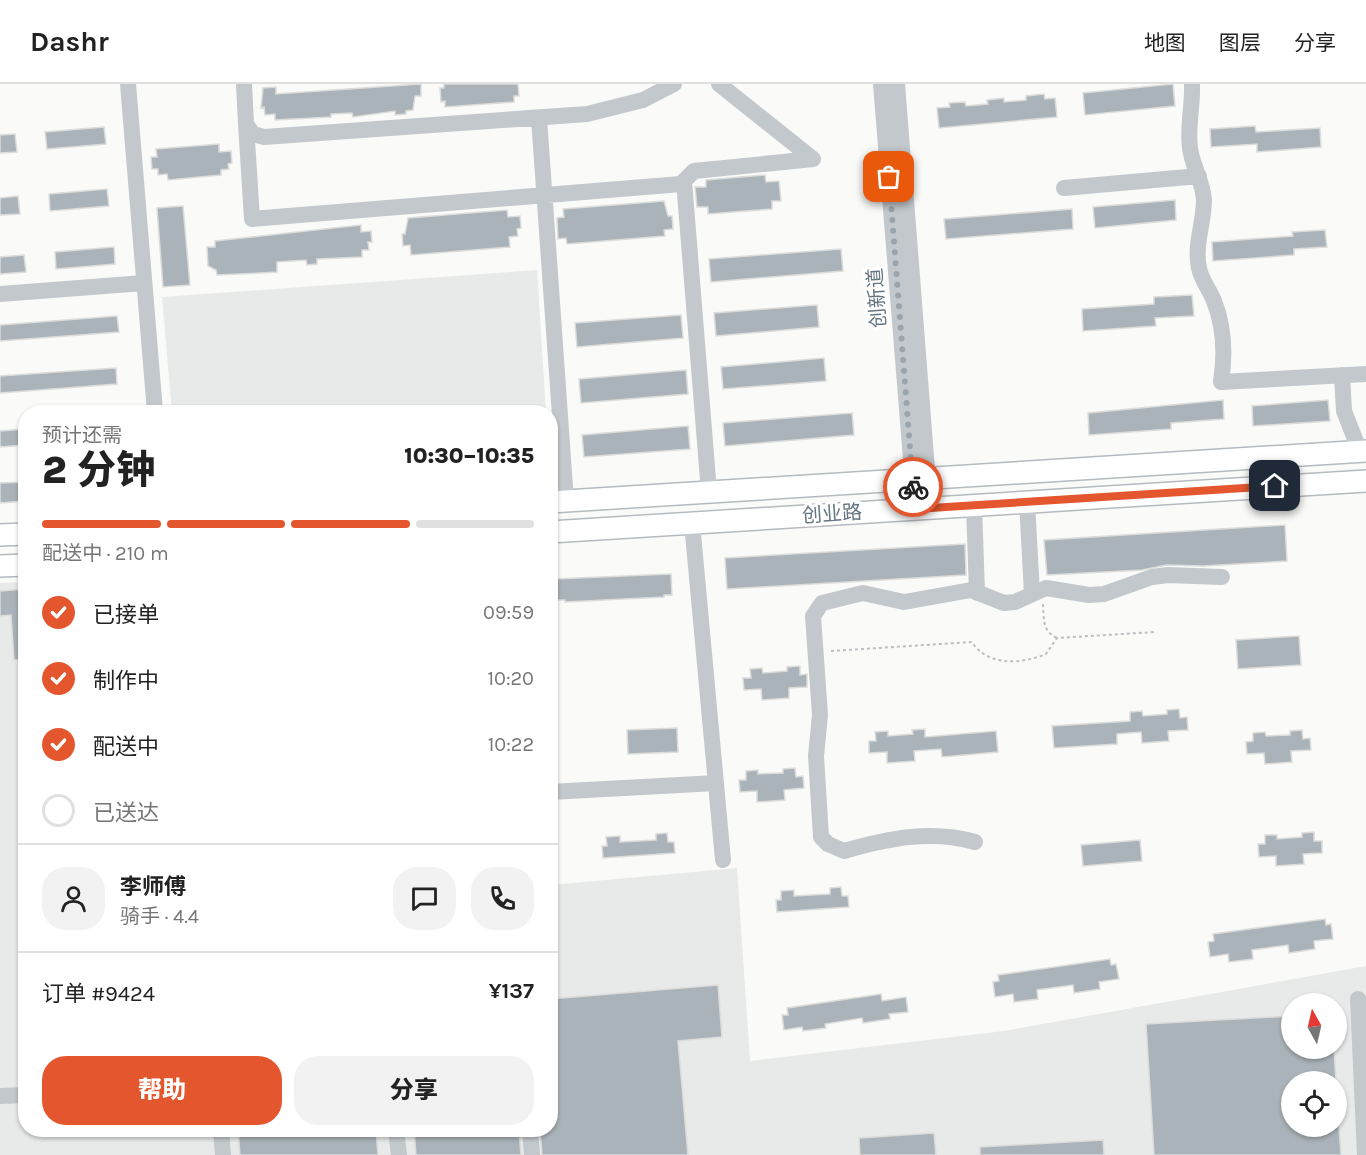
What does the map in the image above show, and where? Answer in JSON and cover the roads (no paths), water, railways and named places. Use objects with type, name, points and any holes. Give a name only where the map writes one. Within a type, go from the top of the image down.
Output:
[{"type":"main road","name":"创业路","points":[[558,501],[1363,452]]},
{"type":"main road","name":"创业路","points":[[558,531],[1366,481]]},
{"type":"main road","points":[[0,536],[18,535]]},
{"type":"main road","points":[[0,566],[18,565]]},
{"type":"street","points":[[128,84],[154,405]]},
{"type":"street","points":[[243,84],[252,219],[681,184],[694,171],[813,159],[719,84]]},
{"type":"street","points":[[246,124],[253,135],[264,137],[587,114],[612,110],[643,100],[674,84]]},
{"type":"street","name":"创新道","points":[[881,84],[920,479]]},
{"type":"street","name":"创新道","points":[[897,84],[922,508]]},
{"type":"street","points":[[1192,84],[1189,144],[1204,204],[1198,243],[1198,262],[1218,315],[1223,343],[1221,382],[1366,374]]},
{"type":"street","points":[[538,118],[554,405]]},
{"type":"street","points":[[1064,188],[1198,176]]},
{"type":"street","points":[[684,181],[709,492]]},
{"type":"street","points":[[0,294],[144,283]]},
{"type":"street","points":[[1342,375],[1344,411],[1363,452]]},
{"type":"street","points":[[1027,502],[1037,591]]},
{"type":"street","points":[[974,505],[977,593]]},
{"type":"street","points":[[692,523],[723,860]]},
{"type":"street","points":[[975,842],[958,837],[910,837],[884,840],[844,852],[828,844],[821,837],[816,756],[820,715],[813,616],[822,603],[862,593],[904,602],[960,591],[977,593],[1004,603],[1015,602],[1037,591],[1059,588],[1089,595],[1104,594],[1152,577],[1168,575],[1222,578]]},
{"type":"street","points":[[558,792],[716,783]]},
{"type":"street","points":[[1358,999],[1365,1155]]},
{"type":"street","points":[[0,1096],[18,1095]]},
{"type":"street","points":[[222,1137],[223,1155]]},
{"type":"street","points":[[397,1137],[399,1155]]},
{"type":"street","points":[[531,1137],[532,1155]]}]
